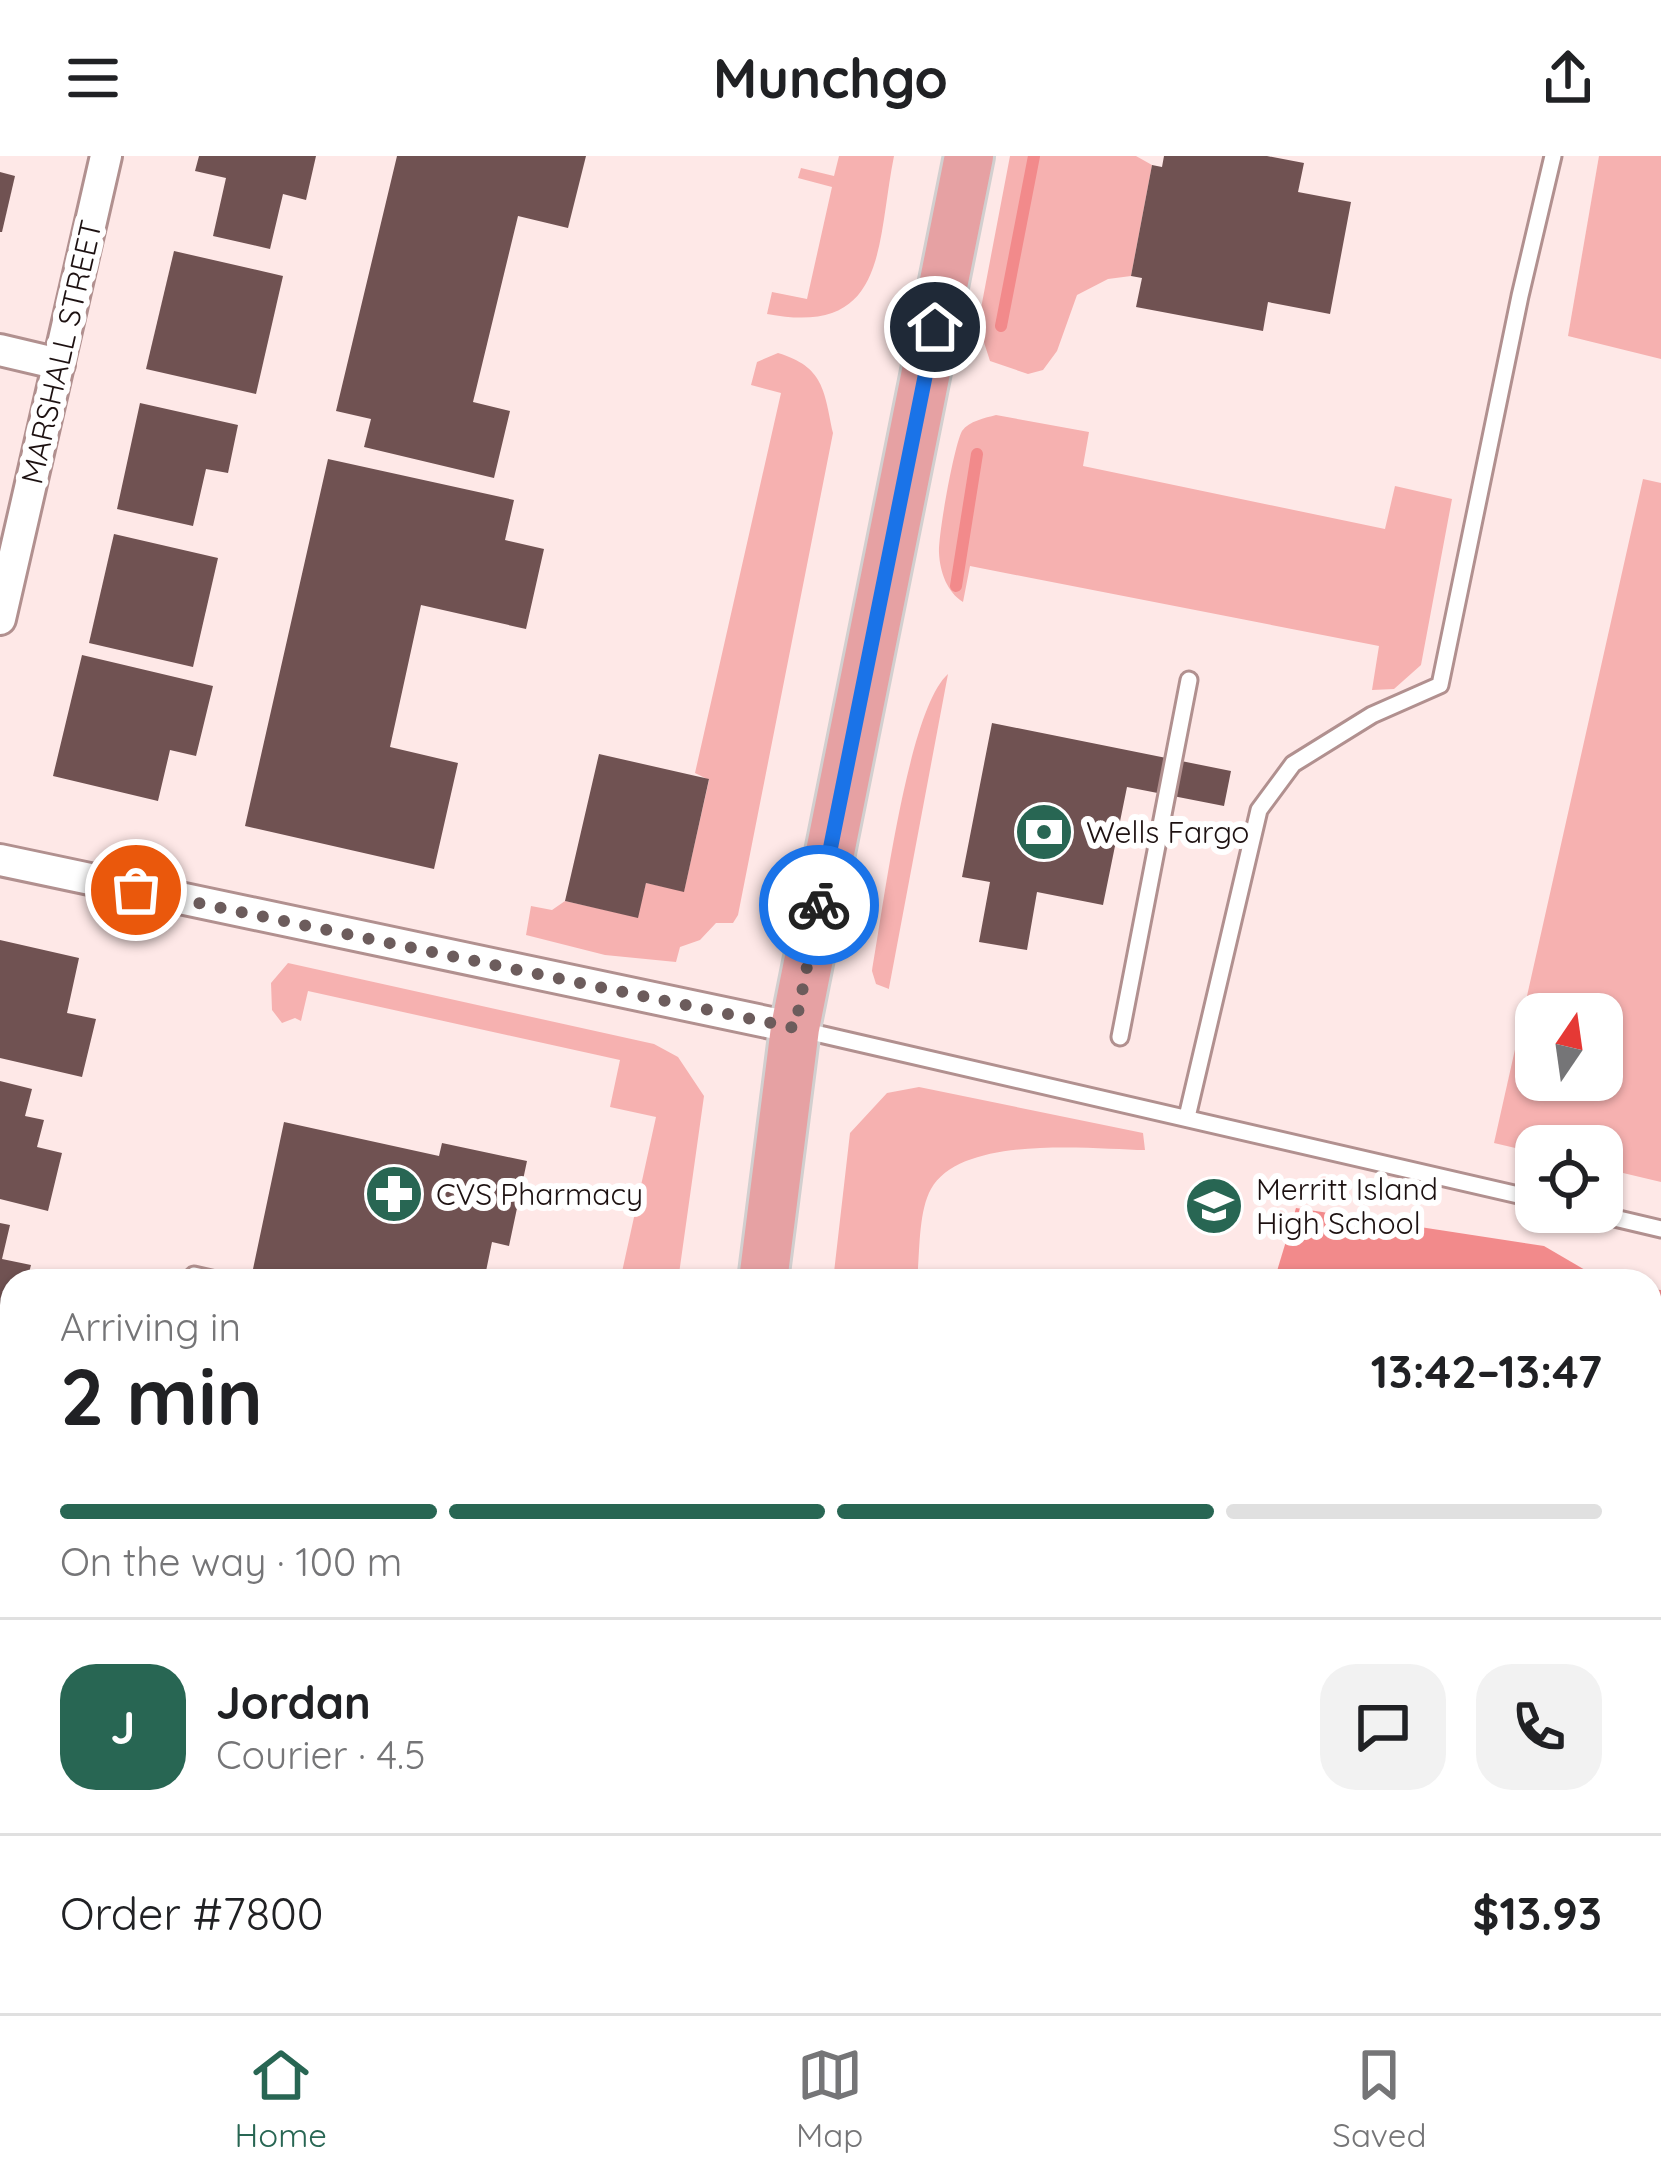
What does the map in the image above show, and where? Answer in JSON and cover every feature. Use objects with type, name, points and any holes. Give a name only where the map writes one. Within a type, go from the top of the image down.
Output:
[{"type":"main road","points":[[765,1269],[795,1028],[969,156]]},
{"type":"street","name":"MARSHALL STREET","points":[[0,619],[106,156]]},
{"type":"street","points":[[0,350],[59,364]]},
{"type":"street","points":[[0,860],[795,1028]]},
{"type":"lane","points":[[1186,1117],[1259,810],[1293,764],[1372,716],[1440,685],[1553,156]]},
{"type":"lane","points":[[1120,1037],[1189,680]]},
{"type":"lane","points":[[795,1028],[1515,1194]]},
{"type":"lane","points":[[1623,1220],[1661,1229]]},
{"type":"shaded area","points":[[839,156],[894,156],[878,252],[869,277],[856,298],[835,312],[806,318],[767,314],[772,292],[807,299],[832,187],[798,178],[801,168],[834,176]]},
{"type":"shaded area","points":[[1010,156],[1136,156],[1152,165],[1131,276],[1108,279],[1077,295],[1057,351],[1043,370],[1028,374],[990,361],[978,324]]},
{"type":"shaded area","points":[[1599,156],[1661,156],[1661,359],[1568,336]]},
{"type":"shaded area","points":[[778,353],[813,373],[824,392],[833,433],[738,915],[733,923],[716,923],[700,940],[680,947],[676,962],[605,955],[526,935],[531,906],[552,910],[565,901],[637,917],[646,883],[684,891],[709,780],[695,773],[781,393],[751,385],[757,362]]},
{"type":"shaded area","points":[[996,415],[1089,432],[1083,466],[1385,529],[1395,486],[1452,499],[1421,665],[1394,689],[1372,690],[1379,646],[970,566],[963,602],[949,587],[940,560],[947,491],[962,431]]},
{"type":"shaded area","points":[[1643,479],[1661,483],[1661,1182],[1623,1173],[1623,1125],[1515,1125],[1515,1148],[1494,1143],[1515,1049],[1515,1101],[1623,1101],[1623,993],[1528,993]]},
{"type":"shaded area","points":[[948,674],[889,989],[876,984],[872,971],[890,859],[921,727]]},
{"type":"shaded area","points":[[288,963],[654,1044],[678,1057],[704,1096],[680,1269],[623,1269],[656,1117],[610,1107],[620,1060],[308,991],[301,1021],[295,1018],[282,1023],[272,1010],[271,983]]},
{"type":"shaded area","points":[[919,1087],[1143,1133],[1145,1150],[1030,1148],[970,1160],[947,1171],[931,1189],[922,1221],[918,1269],[834,1269],[850,1133],[887,1093]]},
{"type":"shaded area","points":[[1296,1208],[1544,1246],[1583,1269],[1278,1269]]},
{"type":"building","points":[[199,156],[316,156],[306,200],[283,194],[270,249],[213,236],[226,178],[195,171]]},
{"type":"building","points":[[397,156],[586,156],[568,228],[518,216],[473,402],[510,411],[494,478],[364,447],[371,419],[336,411]]},
{"type":"building","points":[[1164,156],[1267,156],[1304,163],[1298,192],[1351,202],[1330,314],[1268,302],[1263,331],[1136,307],[1142,278],[1131,276],[1152,165],[1162,167]]},
{"type":"building","points":[[0,172],[15,176],[2,232],[0,232]]},
{"type":"building","points":[[174,251],[283,276],[256,394],[146,369]]},
{"type":"building","points":[[140,403],[238,425],[228,473],[206,469],[193,526],[117,509]]},
{"type":"building","points":[[328,459],[514,500],[505,540],[544,549],[526,629],[421,605],[390,747],[458,763],[434,869],[245,826]]},
{"type":"building","points":[[114,534],[218,558],[193,667],[89,643]]},
{"type":"building","points":[[82,655],[213,686],[196,756],[170,750],[158,801],[53,776]]},
{"type":"building","name":"Wells Fargo","points":[[992,723],[1231,771],[1224,806],[1127,787],[1103,905],[1037,892],[1027,950],[979,942],[990,882],[962,877]]},
{"type":"building","points":[[599,754],[709,779],[684,892],[646,883],[638,918],[565,901]]},
{"type":"building","points":[[0,940],[79,958],[67,1013],[96,1019],[82,1077],[0,1058]]},
{"type":"building","points":[[0,1081],[32,1089],[25,1116],[44,1120],[37,1147],[62,1153],[48,1211],[0,1199]]},
{"type":"building","name":"CVS Pharmacy","points":[[284,1122],[439,1156],[442,1143],[527,1161],[509,1246],[492,1242],[486,1269],[253,1269]]},
{"type":"building","points":[[0,1223],[10,1225],[2,1259],[31,1265],[30,1269],[0,1269]]},
{"type":"waterway","points":[[1001,326],[1034,156]]},
{"type":"waterway","points":[[956,586],[977,454]]},
{"type":"way so far","points":[[136,890],[795,1028],[819,905]]},
{"type":"place","name":"Wells Fargo","points":[[1044,832]]},
{"type":"place","name":"CVS Pharmacy","points":[[394,1194]]},
{"type":"place","name":"Merritt Island High School","points":[[1214,1206]]},
{"type":"route","points":[[819,905],[935,327]]}]
